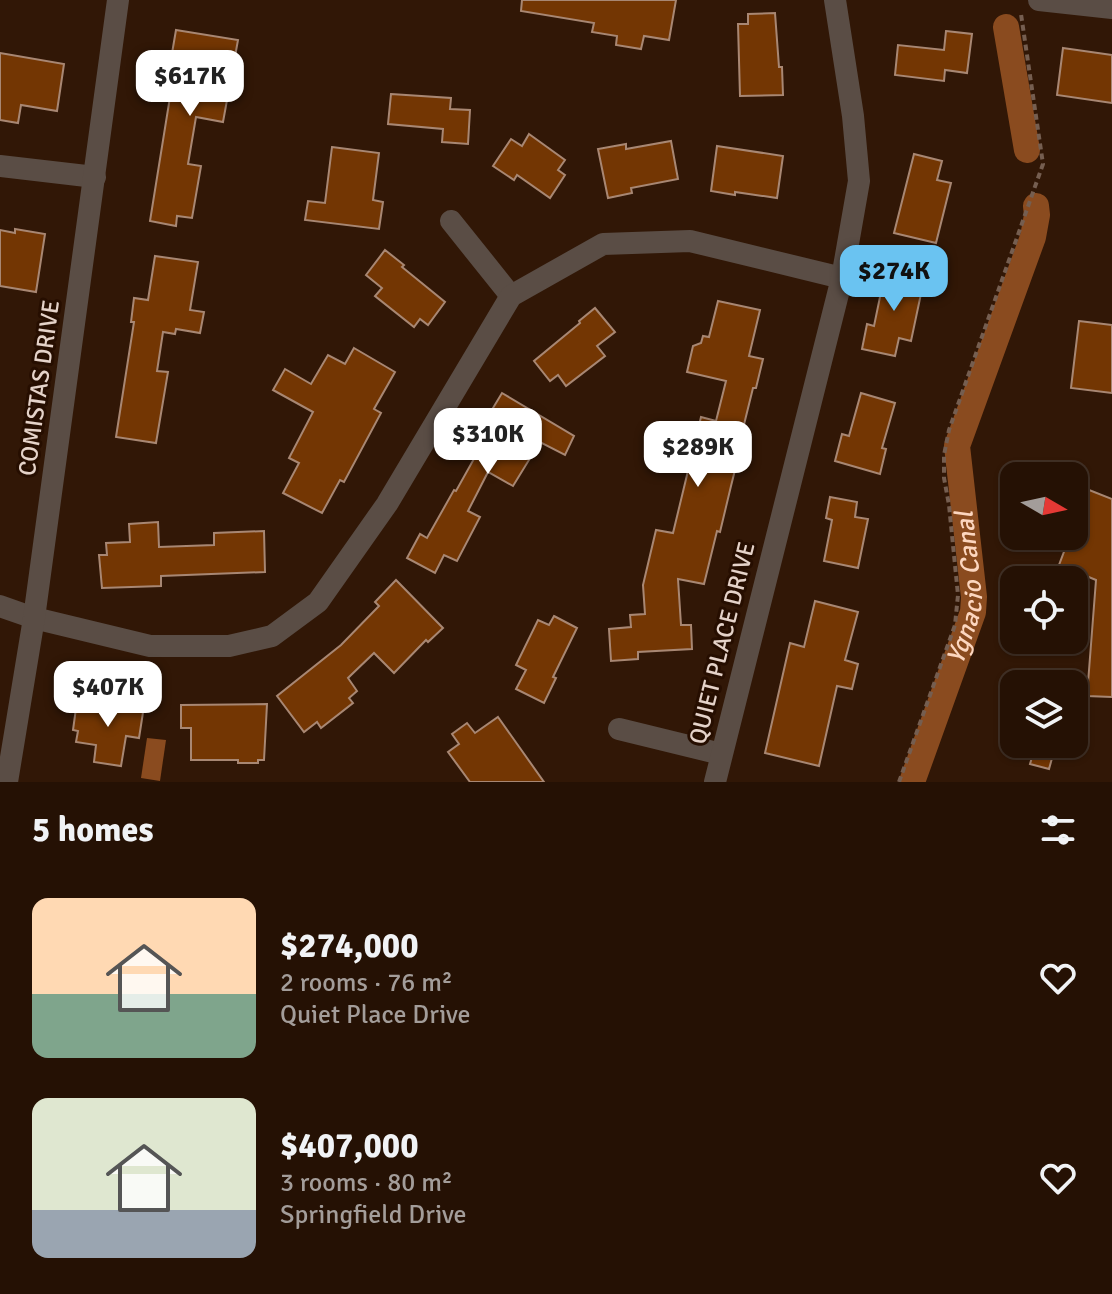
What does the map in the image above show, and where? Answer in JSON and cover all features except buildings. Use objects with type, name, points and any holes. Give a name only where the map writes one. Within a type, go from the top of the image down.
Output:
[{"type":"street","name":"COMISTAS DRIVE","points":[[7,782],[34,618],[118,0]]},
{"type":"street","name":"QUIET PLACE DRIVE","points":[[715,782],[842,278],[859,181],[853,116],[835,0]]},
{"type":"street","points":[[1030,4],[1112,8]]},
{"type":"street","points":[[0,166],[95,177]]},
{"type":"street","points":[[451,221],[511,296]]},
{"type":"street","points":[[0,606],[34,618],[150,646],[229,646],[272,636],[318,602],[387,504],[511,296],[603,244],[690,241],[842,278]]},
{"type":"street","points":[[619,729],[721,754]]},
{"type":"path","points":[[899,782],[958,609],[944,478],[949,430],[1043,164],[1030,4]]},
{"type":"shaded area","points":[[147,738],[166,740],[160,781],[141,778]]},
{"type":"waterway","name":"Ygnacio Canal","points":[[1006,27],[1027,150]]},
{"type":"waterway","name":"Ygnacio Canal","points":[[912,782],[973,612],[974,597],[957,446],[1033,237],[1036,206]]}]
